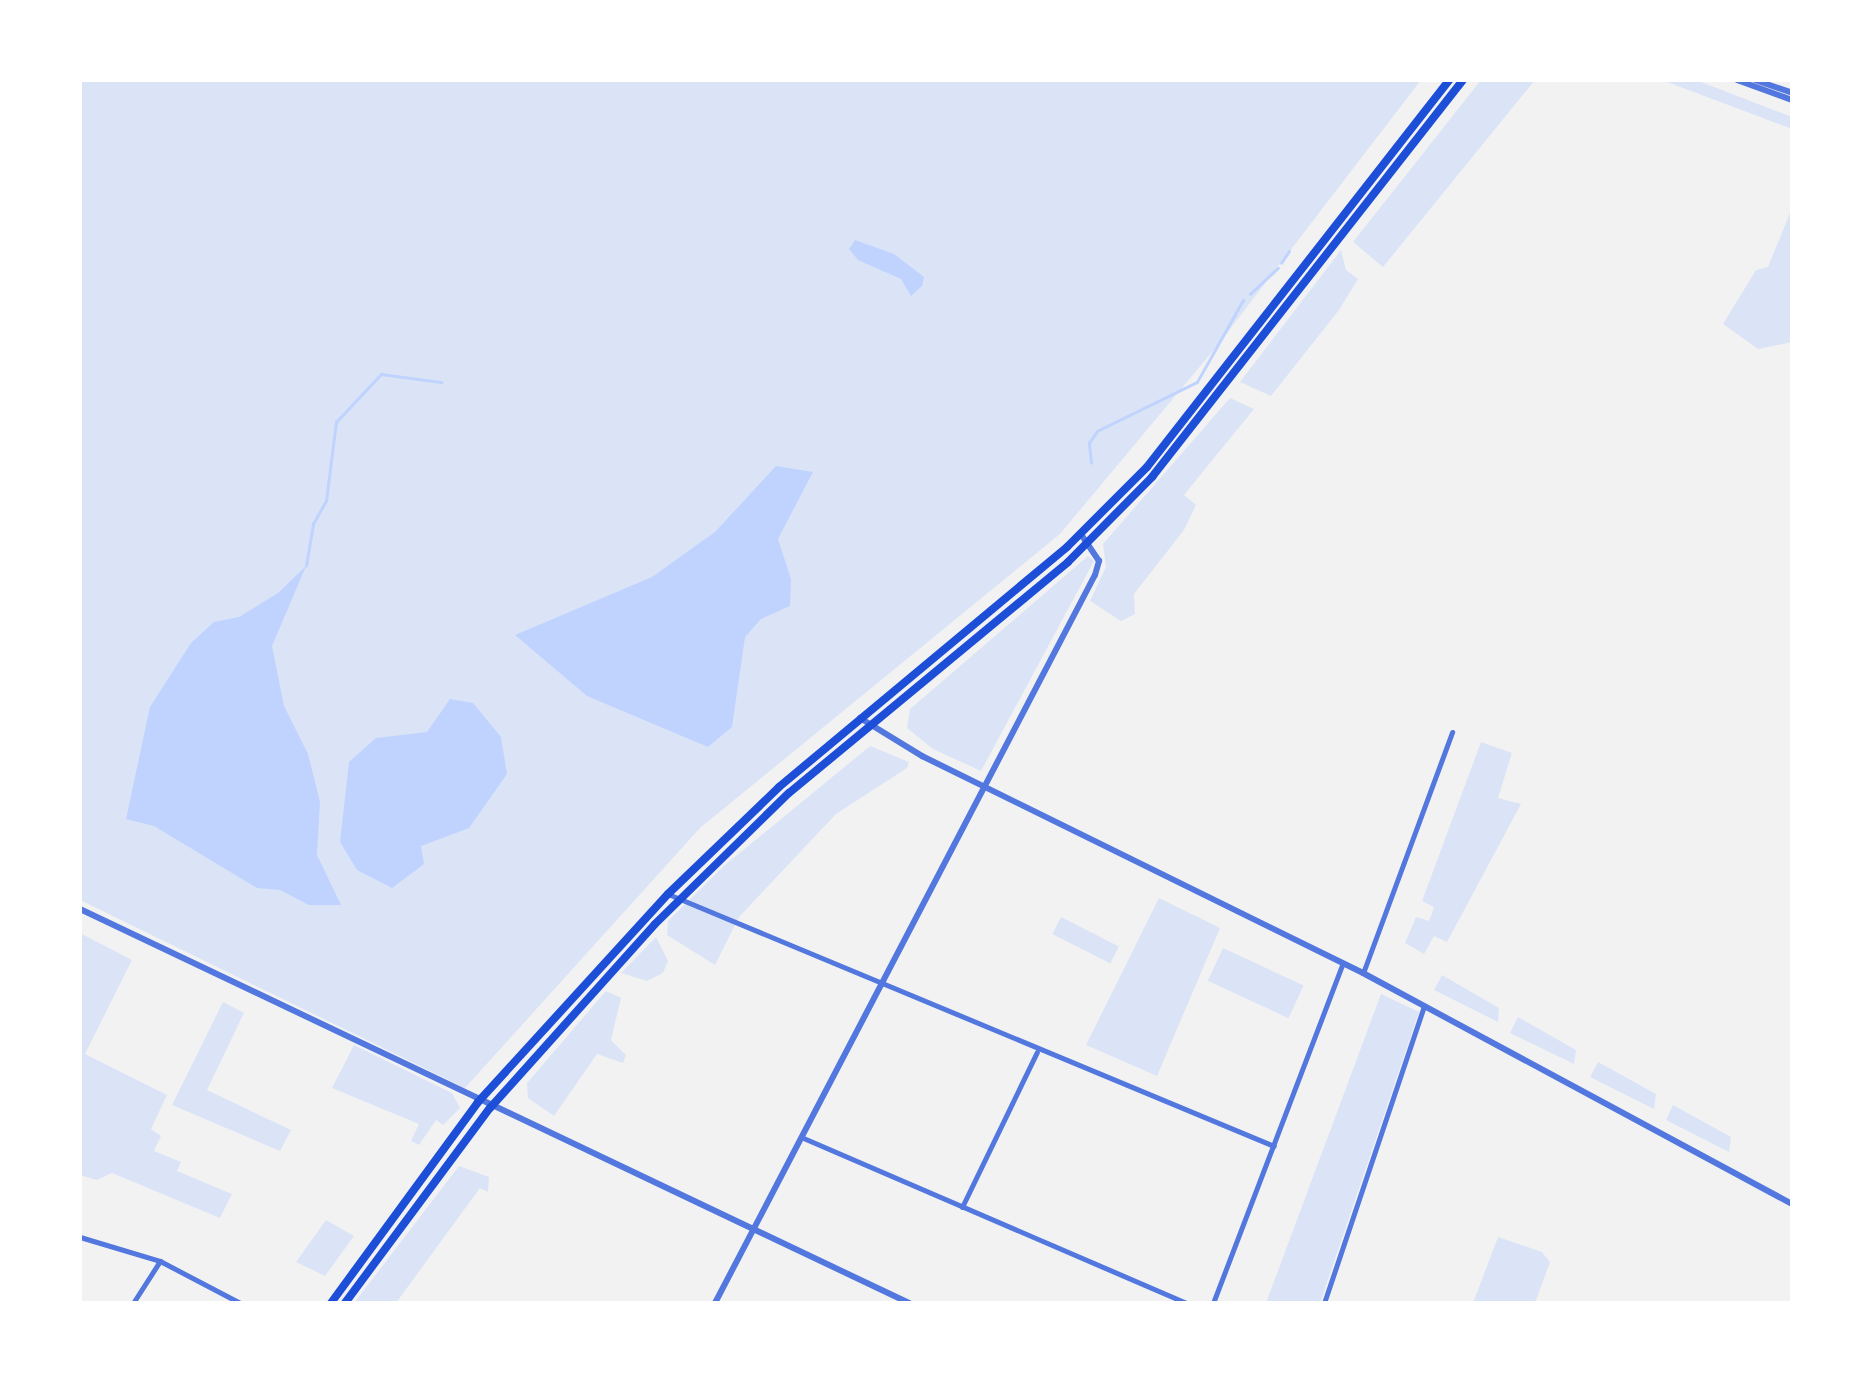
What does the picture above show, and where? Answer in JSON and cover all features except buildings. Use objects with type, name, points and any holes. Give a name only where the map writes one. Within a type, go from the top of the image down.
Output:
[{"type":"main road","points":[[331,1303],[478,1102],[668,894],[860,718],[1081,534],[1147,467],[1449,80]]},
{"type":"main road","points":[[345,1303],[490,1108],[683,897],[867,727],[1090,541],[1218,396],[1463,80]]},
{"type":"street","points":[[1737,80],[1792,97]]},
{"type":"street","points":[[1755,80],[1792,97]]},
{"type":"street","points":[[715,1303],[1095,576],[1099,561],[1090,541],[1081,534]]},
{"type":"street","points":[[860,718],[867,727],[1363,973],[1792,1204]]},
{"type":"street","points":[[1363,973],[1452,732]]},
{"type":"street","points":[[668,894],[683,897],[1037,1051],[1274,1146]]},
{"type":"street","points":[[80,909],[490,1108],[909,1303]]},
{"type":"street","points":[[1214,1303],[1342,963]]},
{"type":"street","points":[[1324,1303],[1424,1006]]},
{"type":"street","points":[[962,1206],[1037,1051]]},
{"type":"street","points":[[801,1137],[1186,1303]]},
{"type":"street","points":[[80,1237],[160,1262],[240,1303]]},
{"type":"street","points":[[133,1303],[160,1262]]},
{"type":"shaded area","points":[[80,80],[1421,80],[1217,346],[1060,534],[700,828],[465,1088],[80,900]]},
{"type":"shaded area","points":[[1481,80],[1535,80],[1383,267],[1353,242]]},
{"type":"shaded area","points":[[1662,80],[1696,80],[1792,117],[1792,129]]},
{"type":"shaded area","points":[[1792,208],[1792,342],[1758,349],[1723,324],[1756,270],[1768,267]]},
{"type":"shaded area","points":[[1341,250],[1346,270],[1358,279],[1339,310],[1271,396],[1240,382]]},
{"type":"shaded area","points":[[1230,398],[1254,409],[1184,495],[1196,505],[1184,530],[1134,594],[1135,614],[1121,621],[1090,601],[1106,567],[1103,544]]},
{"type":"shaded area","points":[[1088,556],[1094,561],[981,771],[933,749],[907,728],[910,709]]},
{"type":"shaded area","points":[[1481,742],[1512,753],[1498,798],[1521,804],[1447,942],[1434,936],[1424,954],[1405,943],[1416,917],[1429,921],[1434,907],[1422,901]]},
{"type":"shaded area","points":[[870,746],[909,762],[907,768],[836,814],[739,917],[715,965],[667,935],[668,921],[725,865]]},
{"type":"shaded area","points":[[1159,898],[1220,928],[1157,1076],[1086,1045]]},
{"type":"shaded area","points":[[1061,917],[1119,947],[1110,963],[1052,934]]},
{"type":"shaded area","points":[[80,933],[132,960],[85,1054],[167,1095],[151,1129],[161,1136],[154,1151],[181,1162],[177,1171],[232,1194],[220,1218],[112,1173],[97,1180],[80,1175]]},
{"type":"shaded area","points":[[656,937],[668,961],[663,973],[647,981],[621,973]]},
{"type":"shaded area","points":[[1223,948],[1304,986],[1288,1018],[1208,981]]},
{"type":"shaded area","points":[[1442,975],[1499,1008],[1498,1022],[1434,990]]},
{"type":"shaded area","points":[[606,991],[621,998],[611,1040],[626,1055],[623,1063],[597,1054],[554,1116],[528,1098],[527,1083]]},
{"type":"shaded area","points":[[1381,994],[1419,1012],[1320,1303],[1266,1303]]},
{"type":"shaded area","points":[[223,1002],[244,1013],[207,1090],[291,1130],[280,1151],[172,1105]]},
{"type":"shaded area","points":[[1518,1017],[1576,1050],[1574,1064],[1510,1033]]},
{"type":"shaded area","points":[[354,1045],[452,1093],[460,1108],[443,1125],[436,1120],[419,1145],[411,1141],[419,1124],[332,1088]]},
{"type":"shaded area","points":[[1598,1062],[1656,1094],[1654,1109],[1590,1077]]},
{"type":"shaded area","points":[[1673,1105],[1731,1137],[1729,1152],[1666,1120]]},
{"type":"shaded area","points":[[459,1166],[489,1177],[488,1192],[480,1188],[396,1303],[354,1303]]},
{"type":"shaded area","points":[[326,1220],[354,1236],[325,1276],[296,1262]]},
{"type":"shaded area","points":[[1498,1237],[1542,1252],[1550,1262],[1535,1303],[1473,1303]]},
{"type":"water","points":[[855,240],[894,254],[924,277],[922,286],[911,296],[901,279],[858,260],[849,249]]},
{"type":"water","points":[[776,466],[813,472],[778,539],[791,579],[790,606],[761,619],[745,637],[732,727],[708,747],[587,696],[515,635],[652,577],[715,532]]},
{"type":"water","points":[[306,566],[272,646],[284,706],[308,754],[320,802],[317,855],[341,905],[309,905],[280,890],[257,888],[154,826],[126,819],[150,707],[191,643],[214,622],[239,617],[278,593]]},
{"type":"water","points":[[450,699],[473,703],[501,737],[507,774],[469,828],[421,846],[424,864],[392,888],[357,870],[340,842],[349,762],[376,738],[427,732]]},
{"type":"waterway","points":[[1281,263],[1289,251]]},
{"type":"waterway","points":[[1250,294],[1278,268]]},
{"type":"waterway","points":[[1091,463],[1089,443],[1097,431],[1197,382],[1243,300]]},
{"type":"waterway","points":[[306,566],[313,524],[326,501],[336,422],[381,374],[441,382]]}]
